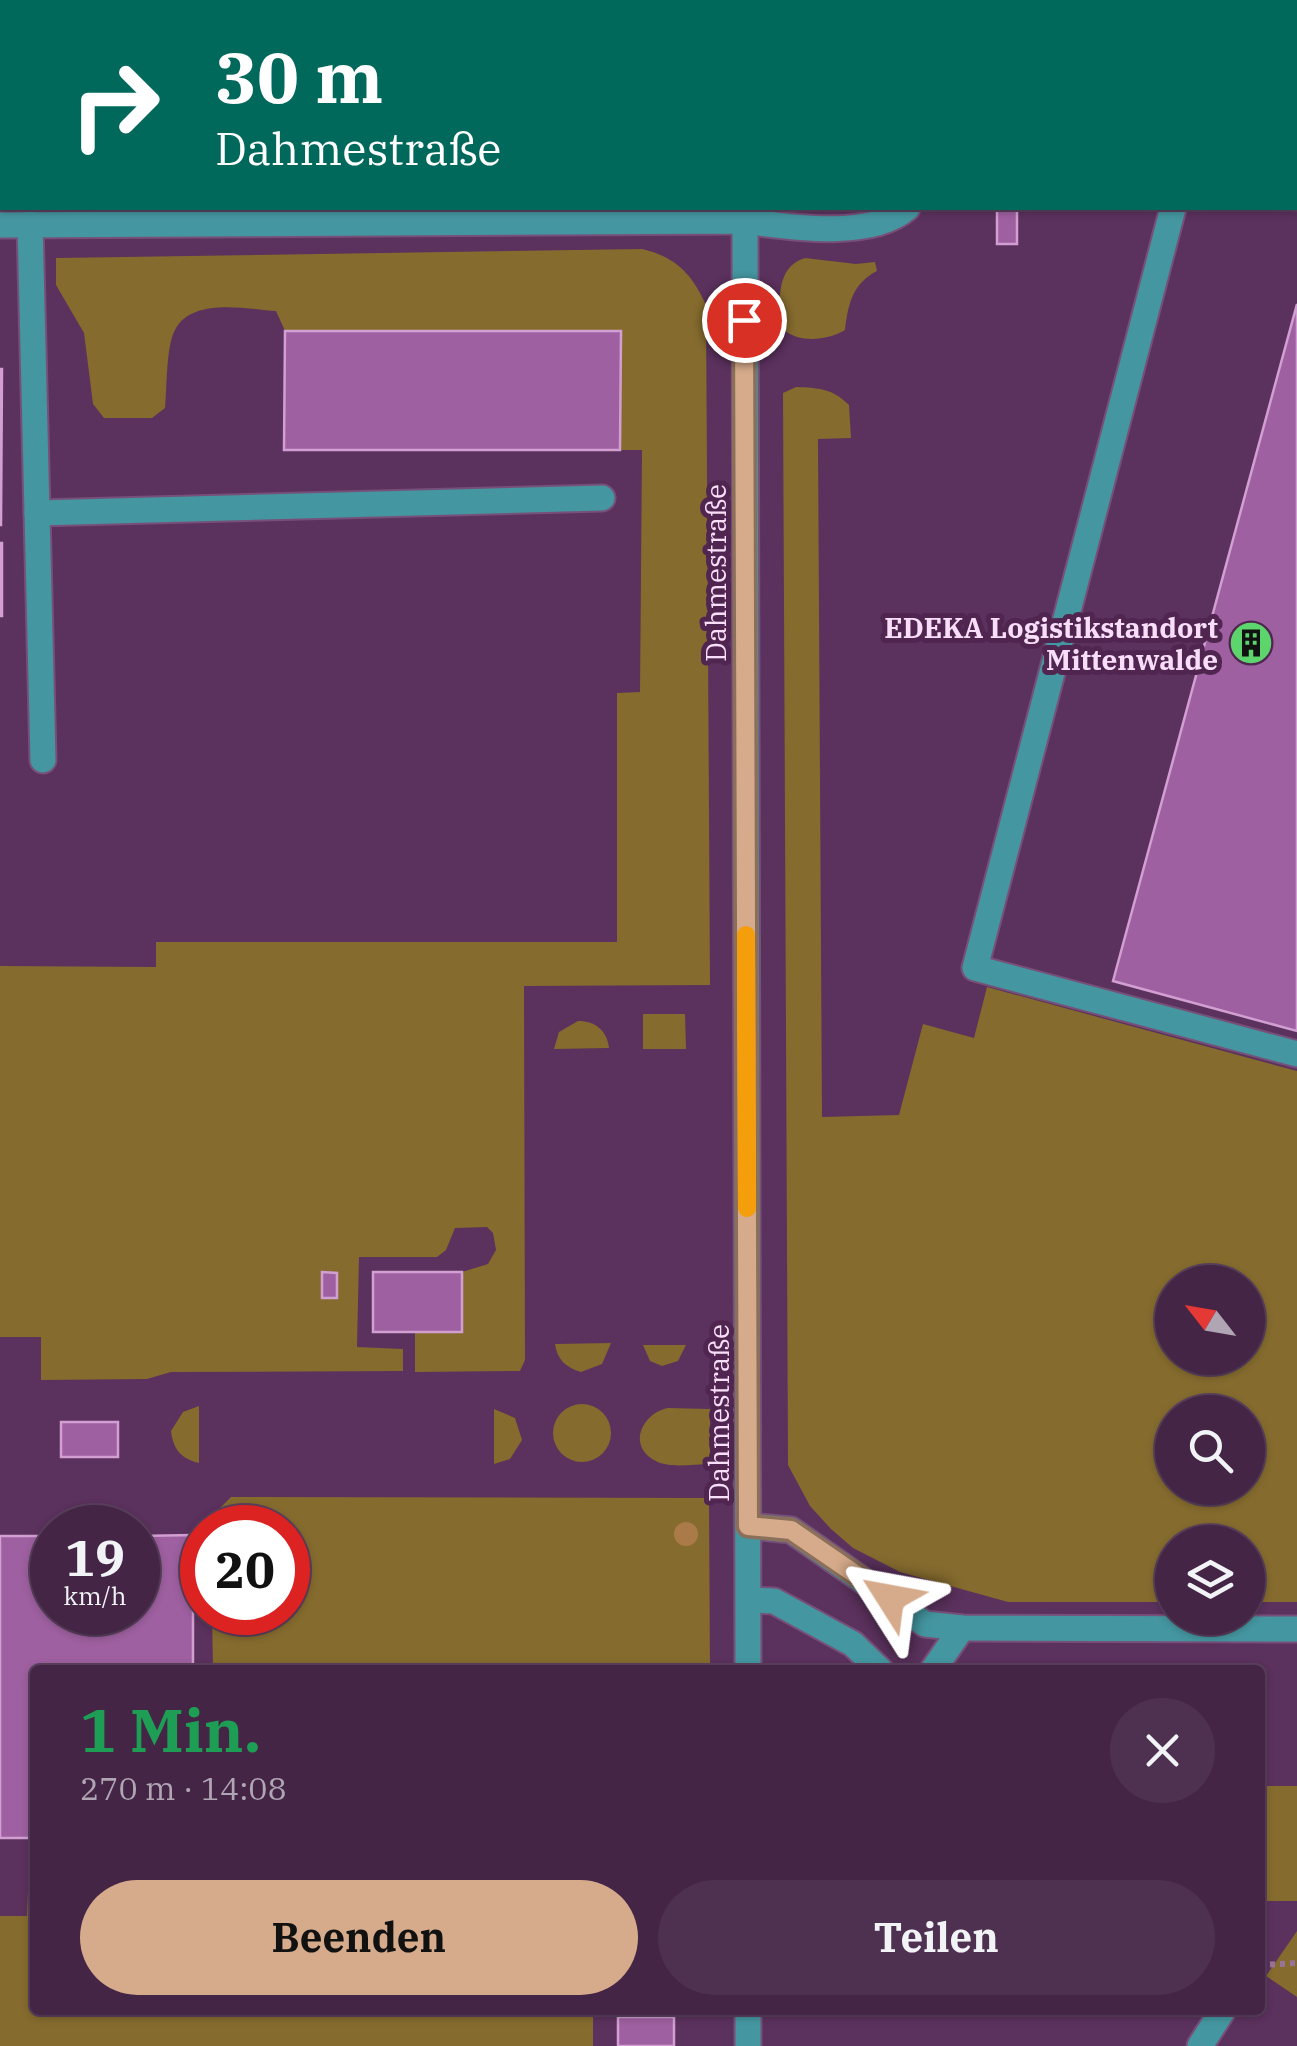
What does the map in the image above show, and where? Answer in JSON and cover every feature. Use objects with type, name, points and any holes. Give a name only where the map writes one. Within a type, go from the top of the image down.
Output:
[{"type":"street","points":[[0,224],[746,221],[810,230],[871,223],[905,210]]},
{"type":"street","points":[[1172,210],[975,968],[1297,1054]]},
{"type":"street","name":"Dahmestraße","points":[[746,221],[748,1665]]},
{"type":"street","points":[[30,224],[43,760]]},
{"type":"street","points":[[37,513],[602,498]]},
{"type":"street","points":[[748,1526],[791,1530],[925,1624],[962,1628],[1297,1630]]},
{"type":"street","points":[[749,1600],[774,1601],[853,1644],[875,1665]]},
{"type":"street","points":[[936,1665],[962,1628]]},
{"type":"street","points":[[748,2015],[748,2046]]},
{"type":"street","points":[[1200,2046],[1220,2015]]},
{"type":"path","points":[[1265,1965],[1297,1963]]},
{"type":"shaded area","points":[[642,249],[682,268],[706,305],[710,985],[524,986],[525,1360],[520,1371],[415,1372],[415,1332],[462,1332],[462,1272],[488,1264],[496,1250],[493,1233],[487,1227],[455,1228],[446,1250],[437,1257],[359,1257],[357,1347],[403,1349],[403,1371],[171,1372],[147,1379],[41,1380],[41,1337],[0,1337],[0,966],[156,967],[156,942],[617,942],[617,693],[640,692],[642,450],[620,450],[620,331],[285,331],[276,311],[207,309],[183,320],[172,337],[165,408],[152,418],[104,418],[93,404],[84,333],[56,285],[56,258]]},
{"type":"shaded area","points":[[805,258],[856,264],[875,262],[877,271],[857,288],[845,330],[838,334],[802,338],[780,326],[784,277],[795,262]]},
{"type":"shaded area","points":[[796,387],[831,392],[849,405],[851,438],[818,439],[822,1117],[899,1115],[923,1024],[974,1038],[987,987],[1297,1071],[1297,1602],[1265,1602],[1265,1525],[1155,1525],[1155,1602],[1008,1602],[900,1572],[853,1548],[810,1506],[788,1465],[783,393]]},
{"type":"shaded area","points":[[643,1014],[685,1014],[686,1049],[643,1049]]},
{"type":"shaded area","points":[[578,1021],[600,1028],[609,1048],[554,1049],[559,1032]]},
{"type":"shaded area","points":[[611,1343],[602,1364],[581,1372],[563,1362],[555,1344]]},
{"type":"shaded area","points":[[643,1345],[686,1345],[678,1361],[662,1366],[650,1361]]},
{"type":"shaded area","points":[[582,1404],[603,1412],[611,1433],[603,1454],[582,1462],[561,1454],[553,1433],[561,1412]]},
{"type":"shaded area","points":[[199,1406],[199,1463],[179,1452],[171,1431],[183,1412]]},
{"type":"shaded area","points":[[668,1408],[710,1409],[710,1464],[666,1464],[646,1453],[641,1446],[641,1430],[651,1416]]},
{"type":"shaded area","points":[[494,1409],[515,1418],[522,1440],[510,1459],[494,1464]]},
{"type":"shaded area","points":[[231,1497],[709,1498],[710,1665],[213,1665],[212,1635],[310,1635],[310,1505],[223,1505]]},
{"type":"shaded area","points":[[1265,1786],[1297,1786],[1297,1901],[1265,1901]]},
{"type":"shaded area","points":[[30,1891],[30,2015],[593,2015],[593,2046],[0,2046],[0,1916],[27,1916]]},
{"type":"shaded area","points":[[1297,1931],[1297,1997],[1266,1976]]},
{"type":"building","points":[[997,210],[1017,210],[1017,244],[997,244]]},
{"type":"building","name":"EDEKA Logistikstandort Mittenwalde","points":[[1297,304],[1297,1031],[1113,981]]},
{"type":"building","points":[[285,331],[621,331],[620,450],[284,450]]},
{"type":"building","points":[[2,369],[1,525],[0,525]]},
{"type":"building","points":[[2,543],[2,616],[0,616]]},
{"type":"building","points":[[322,1272],[337,1273],[337,1298],[322,1298]]},
{"type":"building","points":[[373,1272],[462,1272],[462,1332],[373,1332]]},
{"type":"building","points":[[61,1422],[118,1422],[118,1457],[61,1457]]},
{"type":"building","points":[[180,1535],[180,1635],[193,1635],[193,1665],[30,1665],[30,1838],[0,1838],[0,1536],[30,1536],[30,1635],[160,1635],[160,1536]]},
{"type":"building","points":[[618,2017],[674,2017],[674,2046],[618,2046]]},
{"type":"slow traffic","points":[[746,935],[747,1208]]},
{"type":"place","name":"EDEKA Logistikstandort Mittenwalde","points":[[1251,643]]},
{"type":"route","points":[[744,320],[748,1526],[791,1530],[890,1598]]}]
